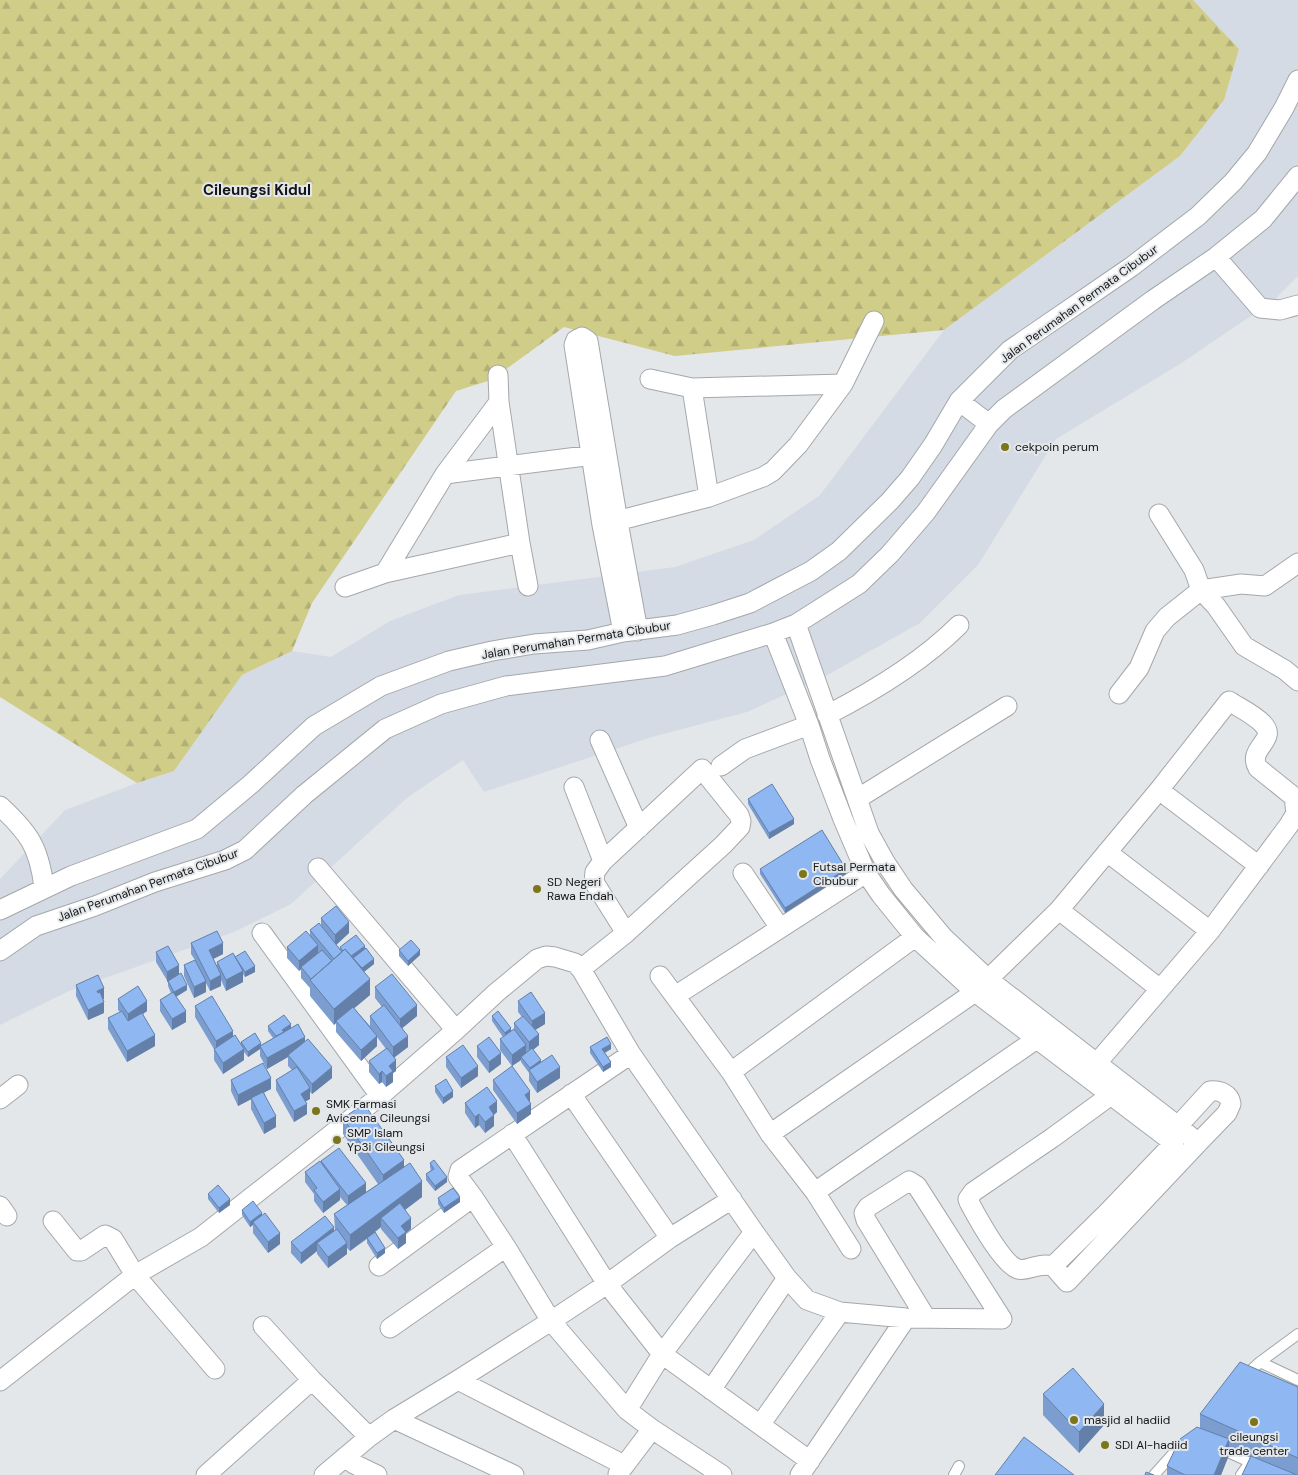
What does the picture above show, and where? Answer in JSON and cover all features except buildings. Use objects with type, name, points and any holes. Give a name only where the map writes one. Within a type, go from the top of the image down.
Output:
[{"type":"street","name":"Jalan Perumahan Permata Cibubur","points":[[0,910],[78,872],[197,828],[251,784],[314,726],[381,686],[449,661],[492,651],[534,644],[588,640],[677,625],[713,616],[750,602],[811,571],[839,551],[890,501],[919,465],[962,403],[1010,350],[1131,267],[1198,216],[1233,182],[1258,153],[1298,80]]},
{"type":"street","name":"Jalan Perumahan Permata Cibubur","points":[[0,951],[36,926],[95,906],[155,882],[225,860],[245,850],[304,795],[385,729],[441,704],[506,686],[665,666],[773,633],[796,624],[859,584],[890,554],[926,512],[985,421],[1216,256],[1263,219],[1298,176]]},
{"type":"street","points":[[1216,256],[1260,309],[1280,310],[1298,305]]},
{"type":"street","points":[[610,523],[709,496],[763,477],[773,471],[798,445],[842,384],[874,321]]},
{"type":"street","points":[[599,454],[574,345],[576,340],[582,337],[588,341],[599,454],[630,632]]},
{"type":"street","points":[[498,374],[499,402],[528,586]]},
{"type":"street","points":[[650,378],[692,388],[842,384]]},
{"type":"street","points":[[692,388],[709,496]]},
{"type":"street","points":[[385,572],[445,474],[499,402]]},
{"type":"street","points":[[962,403],[985,421]]},
{"type":"street","points":[[445,474],[599,454]]},
{"type":"street","points":[[1159,514],[1194,570],[1201,590],[1216,606],[1244,646],[1285,670],[1298,681]]},
{"type":"street","points":[[345,588],[385,572],[520,543]]},
{"type":"street","points":[[1119,694],[1139,668],[1155,631],[1167,617],[1201,590],[1241,584],[1265,586],[1298,562]]},
{"type":"street","points":[[796,624],[869,833],[884,862],[903,889],[982,986],[1038,1038],[1111,1095],[1184,1140]]},
{"type":"street","points":[[828,715],[861,698],[901,671],[934,648],[959,625]]},
{"type":"street","points":[[773,633],[809,724],[820,759],[866,874],[915,937],[982,986],[1096,1064],[1184,1140]]},
{"type":"street","points":[[770,1134],[982,986],[1059,910],[1159,790],[1229,701],[1263,724],[1267,730],[1266,741],[1257,750],[1255,762],[1258,768],[1294,797],[1296,813],[1210,931],[1096,1064]]},
{"type":"street","points":[[858,799],[1007,706]]},
{"type":"street","points":[[721,766],[745,749],[809,724]]},
{"type":"street","points":[[600,740],[639,828]]},
{"type":"street","points":[[581,968],[626,933],[736,833],[741,821],[739,815],[702,769],[603,861],[595,872],[594,882],[626,933]]},
{"type":"street","points":[[574,787],[603,861]]},
{"type":"street","points":[[1159,790],[1259,866]]},
{"type":"street","points":[[0,806],[17,820],[34,846],[41,864],[44,887]]},
{"type":"street","points":[[1107,852],[1210,931]]},
{"type":"street","points":[[318,868],[456,1030]]},
{"type":"street","points":[[744,872],[780,928]]},
{"type":"street","points":[[675,996],[866,874]]},
{"type":"street","points":[[1059,910],[1160,989]]},
{"type":"street","points":[[262,933],[380,1096]]},
{"type":"street","points":[[731,1072],[915,937]]},
{"type":"street","points":[[0,1381],[135,1275],[200,1236],[380,1096],[510,980],[537,959],[546,956],[575,963],[581,968],[631,1054],[754,1232],[787,1278],[807,1300],[840,1312],[906,1318],[1002,1319],[917,1186],[909,1181],[868,1207],[864,1213],[866,1220],[926,1318]]},
{"type":"street","points":[[660,976],[731,1072],[770,1134],[815,1192],[851,1249]]},
{"type":"street","points":[[815,1192],[1038,1038]]},
{"type":"street","points":[[631,1054],[458,1172],[459,1179],[474,1197],[551,1321],[628,1410],[652,1429],[721,1475]]},
{"type":"street","points":[[0,1099],[18,1085]]},
{"type":"street","points":[[571,1094],[670,1238]]},
{"type":"street","points":[[1111,1095],[973,1192],[968,1199],[981,1224],[999,1251],[1013,1267],[1020,1270],[1040,1264],[1053,1266],[1067,1282],[1184,1140]]},
{"type":"street","points":[[512,1134],[607,1284],[662,1354],[760,1425],[805,1468],[906,1318]]},
{"type":"street","points":[[1053,1266],[1184,1140]]},
{"type":"street","points":[[379,1266],[474,1197]]},
{"type":"street","points":[[324,1475],[349,1465],[369,1437],[394,1419],[551,1321],[607,1284],[670,1238],[732,1199]]},
{"type":"street","points":[[53,1221],[77,1251],[81,1251],[102,1237],[109,1236],[120,1249],[135,1275],[215,1369]]},
{"type":"street","points":[[628,1410],[662,1354],[754,1232]]},
{"type":"street","points":[[390,1328],[506,1247]]},
{"type":"street","points":[[711,1390],[787,1278]]},
{"type":"street","points":[[760,1425],[840,1312]]},
{"type":"street","points":[[263,1326],[312,1380],[369,1437]]},
{"type":"street","points":[[206,1475],[312,1380]]},
{"type":"street","points":[[458,1380],[621,1470],[652,1429]]},
{"type":"street","points":[[394,1419],[514,1475]]},
{"type":"street","points":[[349,1465],[377,1475]]},
{"type":"lane","points":[[1234,1388],[1260,1362],[1298,1334]]},
{"type":"lane","points":[[1260,1362],[1294,1378],[1298,1367]]},
{"type":"lane","points":[[1154,1475],[1186,1441]]},
{"type":"lane","points":[[1208,1442],[1264,1469]]},
{"type":"lane","points":[[1242,1475],[1250,1462]]},
{"type":"shaded area","points":[[1193,0],[1298,0],[1298,276],[1273,301],[1180,364],[1056,439],[978,565],[920,623],[824,677],[747,712],[652,737],[484,792],[463,760],[408,797],[291,904],[234,932],[69,991],[0,1025],[0,879],[65,810],[174,771],[242,675],[292,651],[331,657],[390,621],[459,595],[675,567],[754,540],[820,495],[944,330],[1180,156],[1224,100],[1239,49]]},
{"type":"green space","points":[[0,0],[1193,0],[1239,49],[1224,100],[1180,156],[944,330],[675,356],[564,327],[491,380],[456,391],[312,603],[292,651],[242,675],[174,771],[137,783],[0,697]]},
{"type":"place","name":"cekpoin perum","points":[[1005,447]]},
{"type":"place","name":"Futsal Permata Cibubur","points":[[803,874]]},
{"type":"place","name":"SD Negeri Rawa Endah","points":[[537,889]]},
{"type":"place","name":"SMK Farmasi Avicenna Cileungsi","points":[[316,1111]]},
{"type":"place","name":"SMP Islam Yp3i Cileungsi","points":[[337,1140]]},
{"type":"place","name":"masjid al hadiid","points":[[1074,1420]]},
{"type":"place","name":"cileungsi trade center","points":[[1254,1422]]},
{"type":"place","name":"SDI Al-hadiid","points":[[1105,1445]]},
{"type":"district","name":"Cileungsi Kidul","points":[[257,190]]}]
